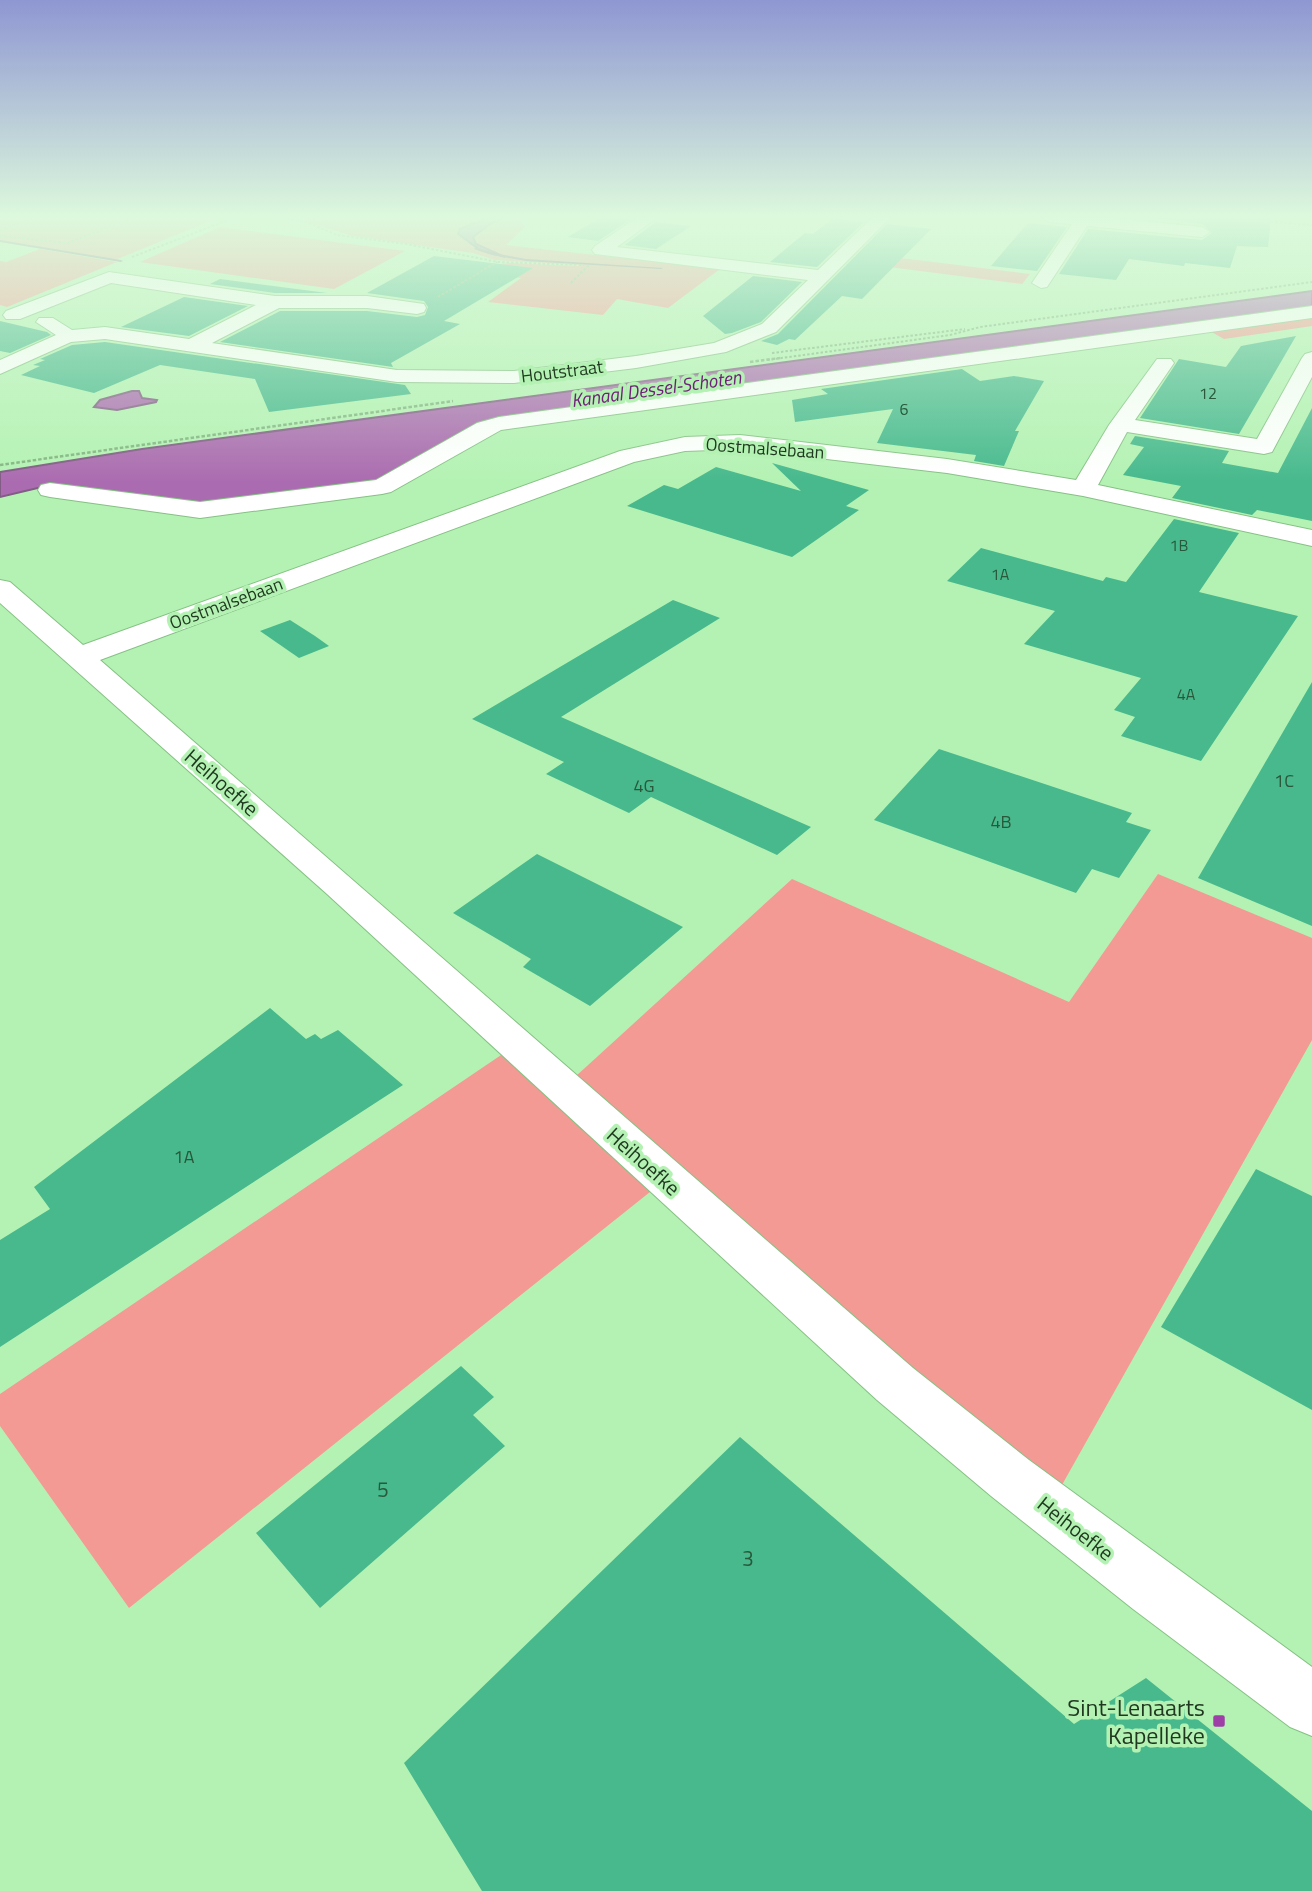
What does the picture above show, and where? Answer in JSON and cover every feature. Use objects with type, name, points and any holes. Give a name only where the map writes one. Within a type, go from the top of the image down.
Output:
[{"type":"street","points":[[7,314],[31,305]]},
{"type":"street","points":[[64,316],[87,305]]},
{"type":"street","points":[[192,345],[269,305]]},
{"type":"street","points":[[394,305],[417,308]]},
{"type":"street","name":"Houtstraat","points":[[66,335],[105,333],[397,376],[514,377],[636,362],[719,348],[769,328],[795,305]]},
{"type":"street","points":[[50,490],[200,510],[382,487],[485,428],[499,424],[1312,312]]},
{"type":"street","points":[[7,314],[94,319],[107,314]]},
{"type":"street","points":[[0,368],[60,342],[66,335],[63,330],[64,316]]},
{"type":"street","points":[[1121,424],[1264,447],[1312,358]]},
{"type":"street","points":[[1083,489],[1121,424],[1164,363]]},
{"type":"street","name":"Oostmalsebaan","points":[[79,657],[628,456],[672,446],[709,442],[740,442],[984,471],[1083,489],[1312,538]]},
{"type":"street","name":"Heihoefke","points":[[0,588],[351,895],[796,1298],[895,1384],[1123,1565],[1312,1705]]},
{"type":"path","points":[[417,308],[422,305]]},
{"type":"path","points":[[765,354],[980,327]]},
{"type":"shaded area","points":[[517,305],[612,305],[603,315]]},
{"type":"shaded area","points":[[1312,310],[1312,326],[1224,339],[1199,325]]},
{"type":"shaded area","points":[[1158,874],[1312,938],[1312,1040],[1049,1508],[665,1180],[129,1608],[0,1426],[0,1394],[516,1045],[564,1087],[792,879],[1069,1002]]},
{"type":"water","name":"Kanaal Dessel-Schoten","points":[[1207,305],[1312,305],[1312,310],[484,424],[373,486],[201,508],[46,486],[0,497],[0,472],[142,449]]},
{"type":"water","points":[[139,391],[142,398],[157,400],[117,410],[94,407],[100,400]]},
{"type":"building","points":[[167,305],[248,306],[189,336],[121,327]]},
{"type":"building","points":[[427,305],[470,305],[444,321],[460,324],[391,363],[393,367],[220,342],[280,311],[367,311],[417,317],[425,315]]},
{"type":"building","points":[[716,305],[778,305],[761,322],[732,333],[725,334],[703,316]]},
{"type":"building","points":[[806,305],[832,305],[795,340],[789,339],[777,345],[761,341],[778,334]]},
{"type":"building","points":[[0,321],[51,335],[10,353],[0,351]]},
{"type":"building","points":[[1296,336],[1239,434],[1140,418],[1179,359],[1226,367],[1241,346]]},
{"type":"building","points":[[105,342],[405,385],[411,394],[269,412],[255,379],[160,365],[94,393],[21,375],[40,366],[33,365],[45,360],[40,359],[72,345]]},
{"type":"building","points":[[962,369],[980,381],[1014,376],[1044,381],[1015,431],[1019,431],[1004,466],[974,461],[976,455],[877,443],[893,409],[795,422],[792,400],[828,394],[821,389]]},
{"type":"building","points":[[1312,408],[1312,521],[1257,510],[1252,515],[1172,498],[1181,486],[1123,475],[1144,447],[1130,444],[1135,436],[1229,451],[1222,463],[1278,473]]},
{"type":"building","points":[[772,463],[869,490],[846,506],[859,510],[792,557],[627,506],[664,485],[678,489],[716,467],[801,491]]},
{"type":"building","points":[[1174,519],[1239,533],[1199,592],[1298,616],[1201,761],[1121,736],[1135,717],[1114,710],[1141,678],[1024,644],[1055,611],[947,581],[981,548],[1103,581],[1106,577],[1126,582]]},
{"type":"building","points":[[673,600],[720,618],[561,717],[811,827],[777,855],[651,797],[629,813],[546,774],[564,762],[472,719]]},
{"type":"building","points":[[290,620],[329,646],[299,658],[260,631]]},
{"type":"building","points":[[1312,682],[1312,926],[1198,878]]},
{"type":"building","points":[[939,749],[1132,813],[1126,822],[1151,830],[1119,878],[1092,869],[1076,893],[874,820]]},
{"type":"building","points":[[537,854],[683,927],[590,1006],[523,967],[531,959],[453,913]]},
{"type":"building","points":[[270,1008],[306,1039],[315,1034],[321,1039],[338,1030],[403,1085],[0,1347],[0,1240],[50,1209],[34,1187]]},
{"type":"building","points":[[1256,1169],[1312,1196],[1312,1410],[1161,1327]]},
{"type":"building","points":[[461,1366],[494,1397],[473,1415],[505,1446],[320,1608],[256,1533]]},
{"type":"building","points":[[740,1437],[1074,1724],[1146,1678],[1312,1811],[1312,1891],[482,1891],[404,1763]]},
{"type":"place","name":"Sint-Lenaarts Kapelleke","points":[[1219,1721]]}]
